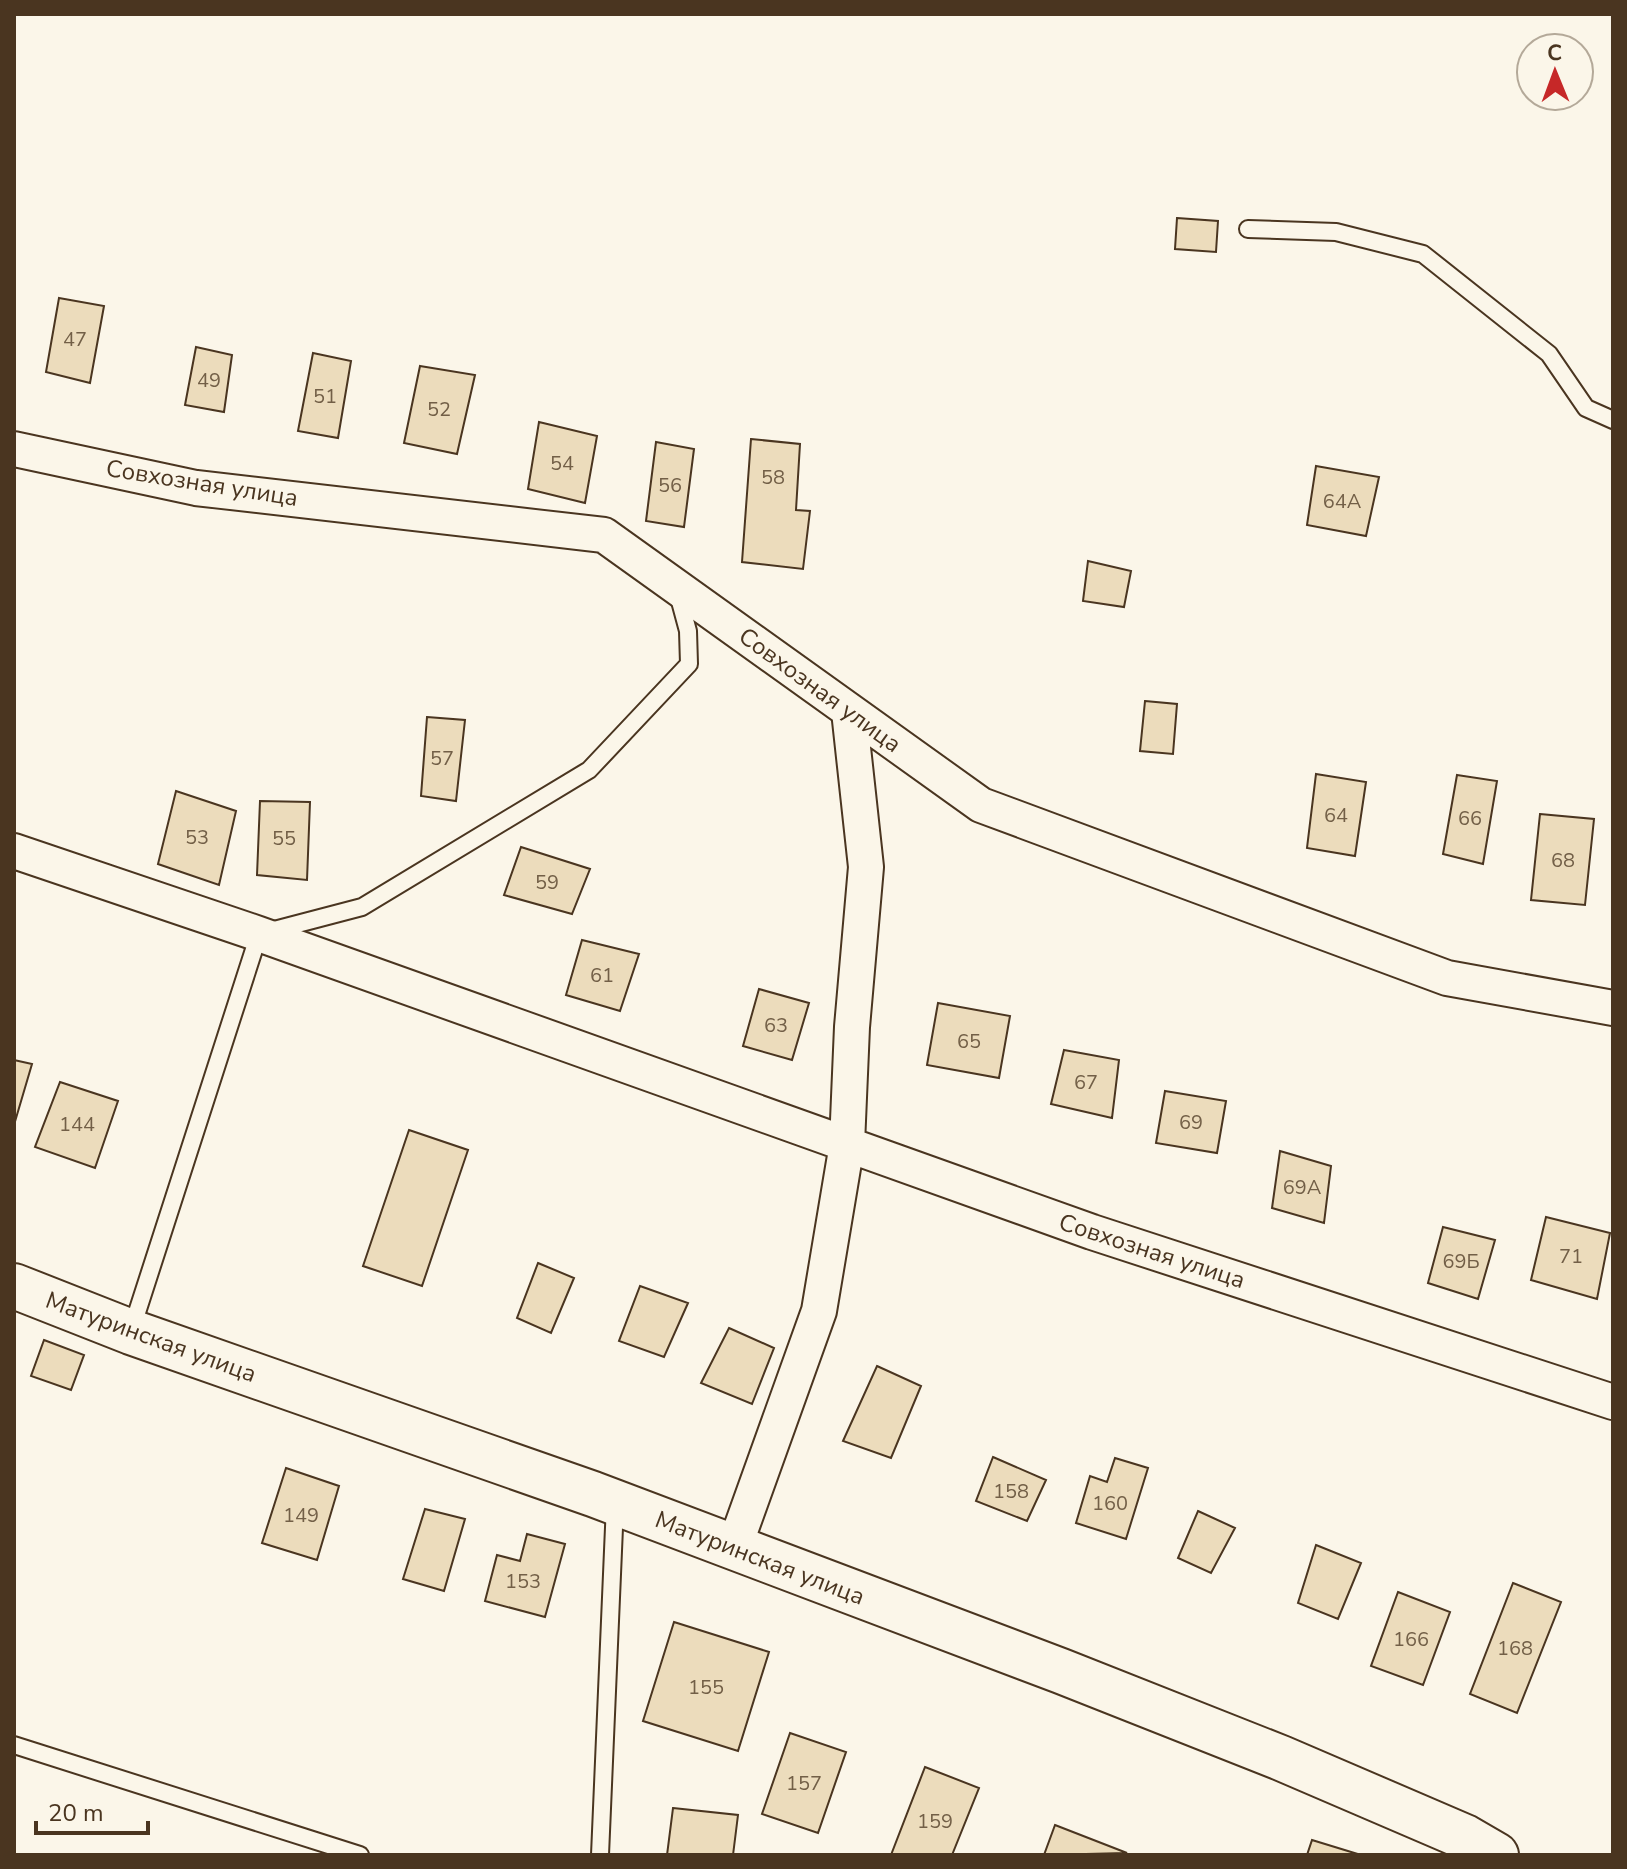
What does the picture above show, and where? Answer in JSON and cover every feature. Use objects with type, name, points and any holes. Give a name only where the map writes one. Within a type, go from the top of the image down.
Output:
[{"type":"street","name":"Совхозная улица","points":[[14,449],[196,488],[604,535],[981,805],[1447,978],[1613,1008]]},
{"type":"street","points":[[734,1548],[819,1311],[847,1144],[852,1027],[866,867],[849,711]]},
{"type":"street","name":"Совхозная улица","points":[[14,851],[259,934],[1092,1232],[1613,1402]]},
{"type":"street","name":"Матуринская улица","points":[[14,1286],[131,1332],[615,1503],[1266,1752],[1465,1837],[1496,1855]]},
{"type":"lane","points":[[1248,229],[1336,232],[1423,254],[1549,354],[1586,408],[1613,420]]},
{"type":"lane","points":[[131,1332],[259,934],[362,907],[589,770],[689,664],[688,631],[677,588]]},
{"type":"lane","points":[[583,1855],[600,1852],[615,1503]]},
{"type":"lane","points":[[14,1745],[360,1855]]},
{"type":"building","points":[[1177,218],[1218,221],[1216,252],[1175,249]]},
{"type":"building","points":[[59,298],[104,306],[90,383],[46,372]]},
{"type":"building","points":[[196,347],[232,355],[224,412],[185,405]]},
{"type":"building","points":[[313,353],[351,361],[338,438],[298,431]]},
{"type":"building","points":[[420,366],[475,375],[457,454],[404,443]]},
{"type":"building","points":[[539,422],[597,436],[585,503],[528,489]]},
{"type":"building","points":[[751,439],[800,444],[796,510],[810,511],[803,569],[742,562]]},
{"type":"building","points":[[656,442],[694,449],[684,527],[646,521]]},
{"type":"building","points":[[1316,466],[1379,477],[1366,536],[1307,525]]},
{"type":"building","points":[[1088,561],[1131,571],[1124,607],[1083,601]]},
{"type":"building","points":[[1145,701],[1177,704],[1173,754],[1140,751]]},
{"type":"building","points":[[427,717],[465,720],[456,801],[421,796]]},
{"type":"building","points":[[1316,774],[1366,782],[1355,856],[1307,848]]},
{"type":"building","points":[[1457,775],[1497,781],[1483,864],[1443,854]]},
{"type":"building","points":[[176,791],[236,811],[219,885],[158,864]]},
{"type":"building","points":[[260,801],[310,802],[307,880],[257,875]]},
{"type":"building","points":[[1540,814],[1594,819],[1585,905],[1531,900]]},
{"type":"building","points":[[521,847],[590,869],[572,914],[504,895]]},
{"type":"building","points":[[582,940],[639,954],[620,1011],[566,995]]},
{"type":"building","points":[[759,989],[809,1003],[792,1060],[743,1046]]},
{"type":"building","points":[[938,1003],[1010,1016],[999,1078],[927,1065]]},
{"type":"building","points":[[1064,1050],[1119,1060],[1112,1118],[1051,1104]]},
{"type":"building","points":[[14,1060],[32,1064],[14,1125]]},
{"type":"building","points":[[60,1082],[118,1101],[95,1168],[35,1147]]},
{"type":"building","points":[[1165,1091],[1226,1101],[1217,1153],[1156,1143]]},
{"type":"building","points":[[409,1130],[468,1150],[422,1286],[363,1266]]},
{"type":"building","points":[[1280,1151],[1331,1166],[1324,1223],[1272,1208]]},
{"type":"building","points":[[1546,1217],[1610,1233],[1597,1299],[1531,1280]]},
{"type":"building","points":[[1443,1227],[1495,1240],[1478,1299],[1428,1283]]},
{"type":"building","points":[[538,1263],[574,1278],[551,1333],[517,1318]]},
{"type":"building","points":[[640,1286],[688,1303],[664,1357],[619,1341]]},
{"type":"building","points":[[729,1328],[774,1348],[752,1404],[701,1383]]},
{"type":"building","points":[[44,1340],[84,1355],[71,1390],[31,1376]]},
{"type":"building","points":[[877,1366],[921,1386],[891,1458],[843,1441]]},
{"type":"building","points":[[993,1457],[1046,1480],[1027,1521],[976,1501]]},
{"type":"building","points":[[1115,1458],[1148,1468],[1126,1539],[1076,1523],[1090,1476],[1107,1482]]},
{"type":"building","points":[[286,1468],[339,1486],[317,1560],[262,1543]]},
{"type":"building","points":[[425,1509],[465,1519],[444,1591],[403,1579]]},
{"type":"building","points":[[1198,1511],[1235,1528],[1211,1573],[1178,1558]]},
{"type":"building","points":[[527,1534],[565,1544],[545,1617],[485,1601],[497,1555],[520,1561]]},
{"type":"building","points":[[1316,1545],[1361,1563],[1338,1619],[1298,1603]]},
{"type":"building","points":[[1513,1583],[1561,1602],[1517,1713],[1470,1694]]},
{"type":"building","points":[[1398,1592],[1450,1612],[1423,1685],[1371,1666]]},
{"type":"building","points":[[674,1622],[769,1652],[738,1751],[643,1721]]},
{"type":"building","points":[[790,1733],[846,1752],[818,1833],[762,1814]]},
{"type":"building","points":[[925,1767],[979,1788],[952,1855],[891,1855]]},
{"type":"building","points":[[673,1808],[738,1815],[733,1855],[667,1855]]},
{"type":"building","points":[[1055,1825],[1127,1853],[1044,1855]]},
{"type":"building","points":[[1312,1840],[1361,1855],[1307,1855]]}]
